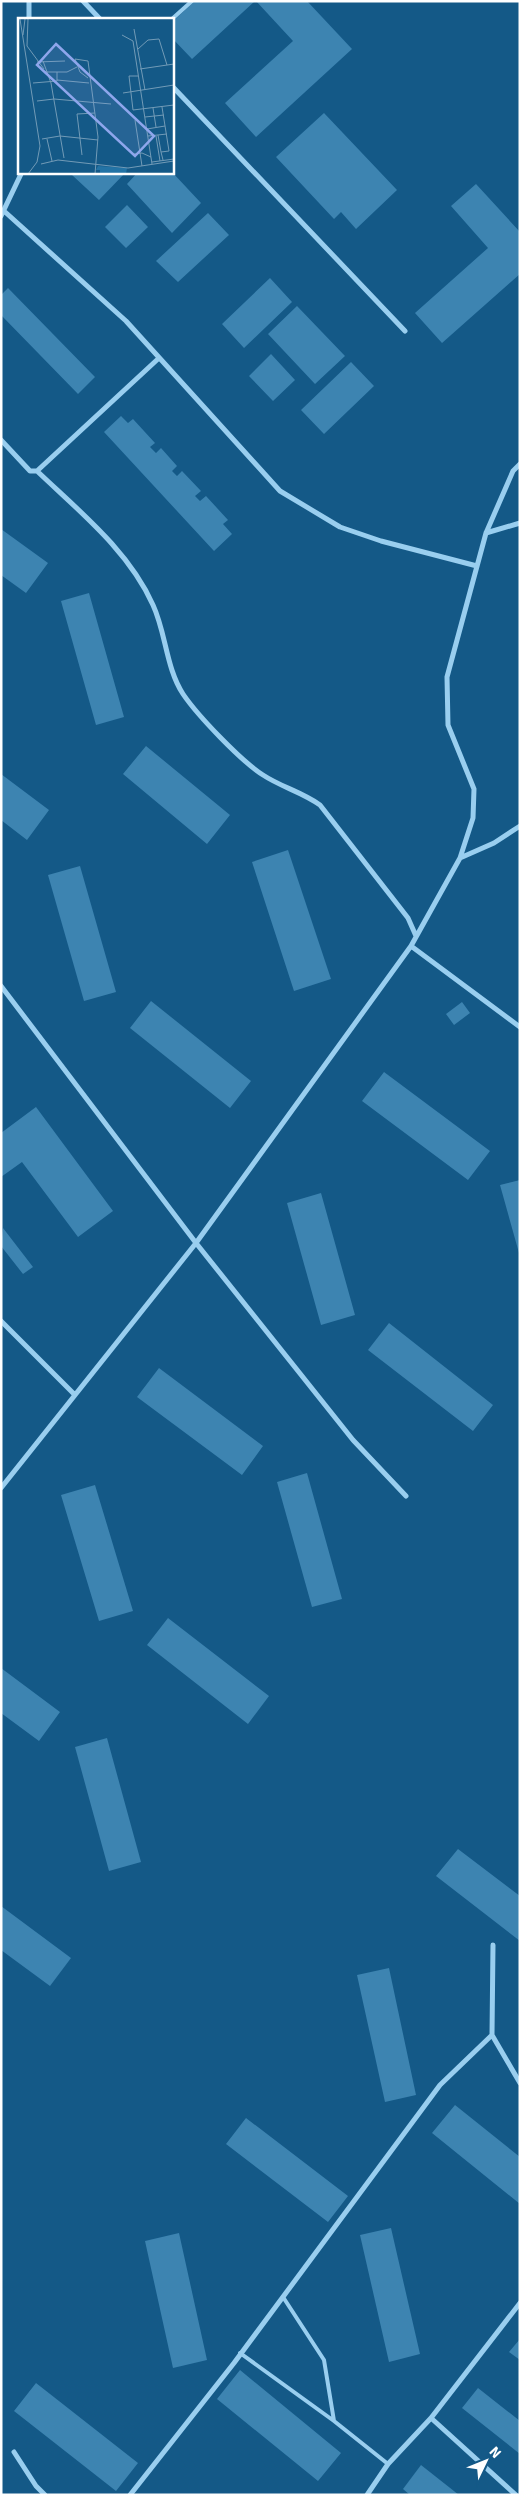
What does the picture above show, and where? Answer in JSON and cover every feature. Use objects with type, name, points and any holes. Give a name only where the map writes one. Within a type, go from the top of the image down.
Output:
[{"type":"street","points":[[29,1],[29,18]]},
{"type":"street","points":[[83,1],[99,18]]},
{"type":"street","points":[[174,88],[405,331]]},
{"type":"street","points":[[21,174],[2,213],[126,321],[280,491],[340,527],[381,541],[477,566]]},
{"type":"street","points":[[1,440],[30,471],[37,471],[159,358]]},
{"type":"street","points":[[1,1488],[196,1243],[411,946],[460,858],[472,818],[474,790],[448,725],[447,677],[486,533],[513,471],[520,464]]},
{"type":"street","points":[[37,471],[90,521],[137,575],[153,605],[171,668],[183,694],[246,762],[264,776],[305,794],[320,805],[408,918],[416,936]]},
{"type":"street","points":[[486,533],[520,523]]},
{"type":"street","points":[[460,858],[494,843],[520,826]]},
{"type":"street","points":[[411,946],[520,1027]]},
{"type":"street","points":[[1,986],[196,1243],[353,1440],[406,1496]]},
{"type":"street","points":[[1,1321],[74,1394]]},
{"type":"street","points":[[493,1945],[492,2035],[520,2084]]},
{"type":"street","points":[[130,2495],[283,2297],[440,2085],[492,2035]]},
{"type":"street","points":[[367,2495],[388,2464],[431,2418],[520,2303]]},
{"type":"street","points":[[431,2418],[516,2495]]},
{"type":"street","points":[[14,2452],[36,2486],[45,2495]]},
{"type":"lane","points":[[173,18],[192,1]]},
{"type":"lane","points":[[283,2297],[324,2360],[334,2421]]},
{"type":"lane","points":[[240,2353],[334,2421],[388,2464]]},
{"type":"building","points":[[195,1],[255,1],[192,59],[174,40],[174,20]]},
{"type":"building","points":[[256,1],[307,1],[352,49],[256,137],[225,103],[293,41]]},
{"type":"building","points":[[324,113],[397,190],[356,229],[341,212],[334,219],[276,157]]},
{"type":"building","points":[[73,174],[124,174],[99,200]]},
{"type":"building","points":[[136,174],[174,174],[201,203],[172,233],[127,184]]},
{"type":"building","points":[[476,184],[520,232],[520,274],[442,343],[415,313],[488,248],[451,206]]},
{"type":"building","points":[[127,205],[148,227],[126,248],[105,227]]},
{"type":"building","points":[[208,213],[229,235],[178,282],[156,261]]},
{"type":"building","points":[[270,278],[292,302],[244,348],[222,324]]},
{"type":"building","points":[[8,288],[95,377],[78,394],[1,315],[1,295]]},
{"type":"building","points":[[297,306],[345,356],[315,384],[268,334]]},
{"type":"building","points":[[271,354],[295,380],[273,401],[249,376]]},
{"type":"building","points":[[351,362],[374,386],[324,434],[301,410]]},
{"type":"building","points":[[121,416],[128,423],[133,419],[155,443],[150,447],[156,453],[161,448],[177,466],[172,471],[177,476],[182,471],[201,491],[195,496],[200,501],[206,496],[228,520],[223,524],[232,534],[214,551],[104,432]]},
{"type":"building","points":[[1,529],[48,563],[26,593],[1,575]]},
{"type":"building","points":[[89,593],[124,717],[96,725],[61,601]]},
{"type":"building","points":[[146,746],[230,815],[207,844],[123,774]]},
{"type":"building","points":[[1,774],[49,810],[27,840],[1,820]]},
{"type":"building","points":[[288,850],[331,979],[294,991],[252,862]]},
{"type":"building","points":[[80,866],[116,992],[84,1001],[48,875]]},
{"type":"building","points":[[151,1001],[251,1081],[230,1108],[130,1028]]},
{"type":"building","points":[[462,1002],[470,1013],[454,1025],[446,1014]]},
{"type":"building","points":[[384,1072],[490,1151],[468,1180],[362,1101]]},
{"type":"building","points":[[36,1107],[113,1211],[78,1237],[22,1162],[1,1177],[1,1133]]},
{"type":"building","points":[[520,1180],[520,1253],[519,1253],[500,1185]]},
{"type":"building","points":[[321,1193],[355,1315],[321,1325],[287,1203]]},
{"type":"building","points":[[3,1228],[33,1267],[23,1274],[1,1246]]},
{"type":"building","points":[[389,1323],[493,1405],[473,1431],[368,1350]]},
{"type":"building","points":[[159,1368],[263,1446],[242,1475],[137,1397]]},
{"type":"building","points":[[307,1473],[342,1599],[312,1607],[277,1482]]},
{"type":"building","points":[[95,1485],[133,1611],[99,1621],[61,1495]]},
{"type":"building","points":[[168,1618],[269,1696],[248,1724],[147,1645]]},
{"type":"building","points":[[1,1668],[60,1712],[39,1741],[1,1713]]},
{"type":"building","points":[[107,1738],[141,1862],[109,1871],[75,1747]]},
{"type":"building","points":[[458,1849],[520,1896],[520,1941],[436,1876]]},
{"type":"building","points":[[1,1906],[71,1958],[50,1986],[1,1950]]},
{"type":"building","points":[[389,1968],[416,2095],[385,2102],[357,1975]]},
{"type":"building","points":[[455,2105],[520,2157],[520,2204],[432,2133]]},
{"type":"building","points":[[246,2118],[348,2196],[328,2222],[226,2144]]},
{"type":"building","points":[[391,2228],[420,2354],[389,2362],[360,2235]]},
{"type":"building","points":[[179,2233],[207,2360],[173,2368],[145,2241]]},
{"type":"building","points":[[520,2339],[520,2360],[509,2352]]},
{"type":"building","points":[[240,2370],[341,2453],[318,2481],[217,2399]]},
{"type":"building","points":[[36,2383],[138,2463],[116,2491],[14,2411]]},
{"type":"building","points":[[478,2388],[520,2421],[520,2454],[462,2408]]},
{"type":"building","points":[[421,2465],[459,2495],[410,2495],[403,2489]]}]
